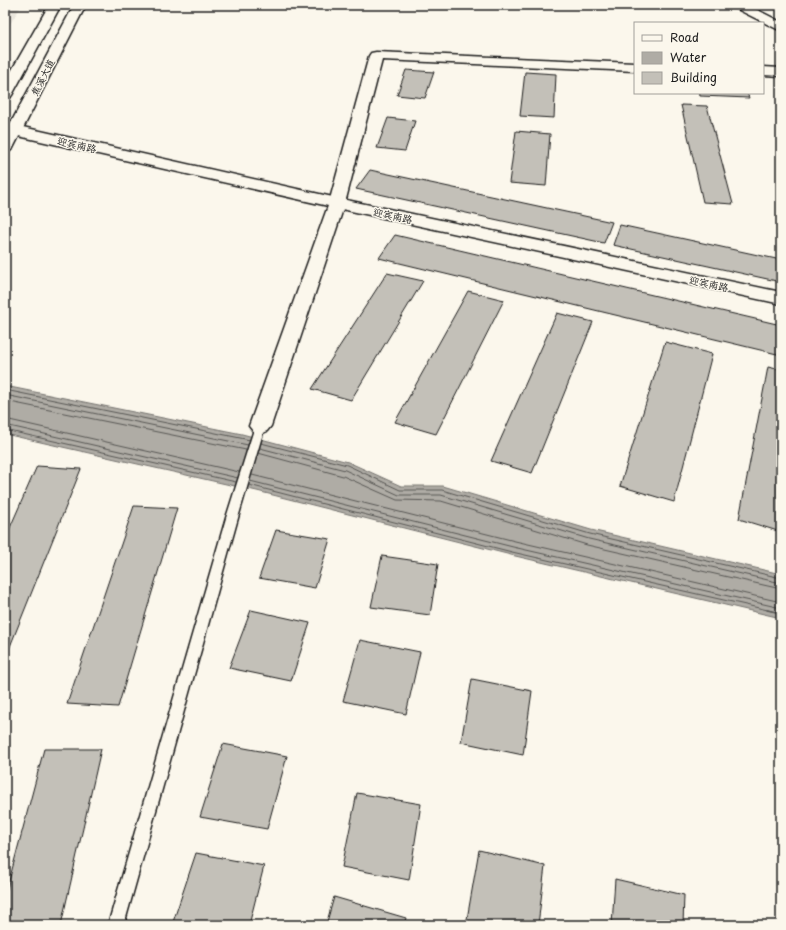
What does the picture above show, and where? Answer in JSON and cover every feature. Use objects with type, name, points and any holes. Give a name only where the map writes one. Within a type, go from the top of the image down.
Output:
[{"type":"street","name":"焦溪大道","points":[[5,94],[55,5]]},
{"type":"street","name":"焦溪大道","points":[[5,148],[10,129],[80,5]]},
{"type":"street","points":[[739,5],[781,27]]},
{"type":"street","points":[[260,426],[337,203],[376,56],[634,66]]},
{"type":"street","points":[[764,71],[781,72]]},
{"type":"street","name":"迎宾南路","points":[[10,129],[337,203],[781,298]]},
{"type":"lane","points":[[116,925],[239,494],[260,426]]},
{"type":"shaded area","points":[[5,5],[22,5],[5,32]]},
{"type":"water","points":[[5,386],[242,434],[348,462],[401,486],[443,486],[591,530],[781,574],[781,618],[511,555],[257,491],[5,434]]},
{"type":"building","points":[[406,70],[434,72],[425,98],[397,95]]},
{"type":"building","points":[[525,72],[556,74],[554,118],[520,116]]},
{"type":"building","points":[[699,94],[747,94],[749,98],[700,96]]},
{"type":"building","points":[[681,105],[707,106],[733,204],[703,202]]},
{"type":"building","points":[[388,118],[415,121],[405,151],[377,148]]},
{"type":"building","points":[[516,131],[550,134],[546,186],[509,183]]},
{"type":"building","points":[[370,170],[612,222],[604,243],[356,189]]},
{"type":"building","points":[[620,225],[781,260],[781,282],[613,245]]},
{"type":"building","points":[[395,235],[781,325],[781,355],[379,258]]},
{"type":"building","points":[[387,273],[423,281],[351,400],[312,389]]},
{"type":"building","points":[[468,291],[504,300],[436,434],[395,422]]},
{"type":"building","points":[[557,313],[593,322],[532,473],[491,461]]},
{"type":"building","points":[[665,342],[712,354],[674,502],[620,486]]},
{"type":"building","points":[[768,367],[781,370],[781,532],[739,519]]},
{"type":"building","points":[[37,466],[81,469],[5,659],[5,539]]},
{"type":"building","points":[[134,506],[177,508],[118,707],[67,704]]},
{"type":"building","points":[[276,530],[330,539],[315,588],[259,578]]},
{"type":"building","points":[[382,556],[438,564],[430,615],[371,607]]},
{"type":"building","points":[[251,610],[310,623],[291,681],[229,668]]},
{"type":"building","points":[[360,640],[420,652],[406,714],[343,701]]},
{"type":"building","points":[[472,679],[532,691],[523,755],[461,742]]},
{"type":"building","points":[[223,744],[287,756],[267,829],[200,817]]},
{"type":"building","points":[[44,749],[101,749],[61,925],[5,925],[5,896]]},
{"type":"building","points":[[357,793],[421,804],[409,880],[342,867]]},
{"type":"building","points":[[479,850],[545,866],[538,925],[466,925]]},
{"type":"building","points":[[196,853],[264,866],[249,925],[172,925]]},
{"type":"building","points":[[615,879],[684,895],[683,925],[612,925]]},
{"type":"building","points":[[334,897],[406,918],[404,925],[326,925]]}]
